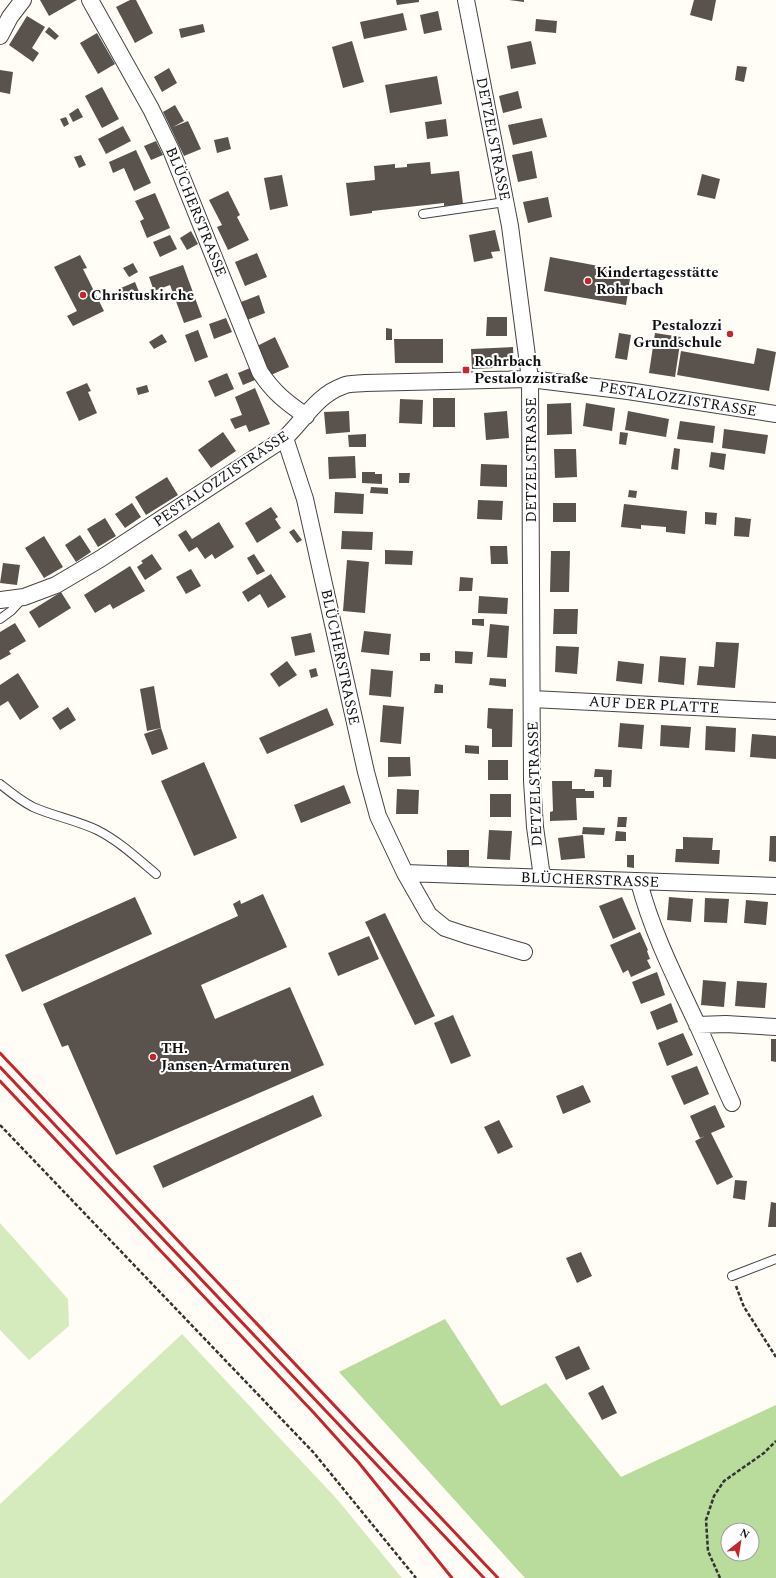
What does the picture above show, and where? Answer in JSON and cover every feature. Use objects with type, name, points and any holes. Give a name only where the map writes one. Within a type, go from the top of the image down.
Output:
[{"type":"street","points":[[0,36],[10,17],[23,0]]},
{"type":"street","name":"BLÜCHERSTRASSE","points":[[90,0],[151,109],[171,150],[260,372],[269,386],[282,400],[306,416]]},
{"type":"street","name":"DETZELSTRASSE","points":[[466,0],[510,226],[530,379],[532,781],[535,827],[542,878]]},
{"type":"street","name":"PESTALOZZISTRASSE","points":[[0,600],[24,597],[56,585],[100,559],[285,438],[319,400],[344,385],[365,383],[530,379],[635,392],[776,414]]},
{"type":"street","name":"BLÜCHERSTRASSE","points":[[285,438],[305,499],[366,772],[378,816],[405,873],[429,915],[445,928],[524,952]]},
{"type":"street","name":"AUF DER PLATTE","points":[[532,699],[776,710]]},
{"type":"street","name":"BLÜCHERSTRASSE","points":[[405,873],[776,886]]},
{"type":"street","points":[[639,882],[654,931],[665,959],[732,1103]]},
{"type":"street","points":[[697,1025],[726,1024],[776,1027]]},
{"type":"lane","points":[[422,214],[505,202]]},
{"type":"lane","name":"PESTALOZZISTRASSE","points":[[0,619],[11,611],[24,597]]},
{"type":"lane","points":[[0,784],[16,797],[32,807],[96,830],[120,843],[156,874]]},
{"type":"lane","points":[[732,1276],[776,1259]]},
{"type":"path","points":[[0,1126],[314,1453],[416,1578]]},
{"type":"path","points":[[732,1276],[744,1307],[776,1356]]},
{"type":"path","points":[[720,1578],[708,1550],[706,1520],[714,1496],[724,1481],[764,1453],[776,1440]]},
{"type":"green space","points":[[0,1223],[68,1299],[69,1326],[29,1360],[0,1330]]},
{"type":"green space","points":[[445,1319],[501,1406],[546,1383],[621,1477],[776,1405],[776,1578],[525,1578],[339,1372]]},
{"type":"green space","points":[[182,1334],[336,1498],[402,1578],[0,1578],[0,1504]]},
{"type":"building","points":[[40,0],[77,0],[49,16]]},
{"type":"building","points":[[130,0],[136,0],[153,33],[135,43],[116,7]]},
{"type":"building","points":[[396,0],[419,0],[419,2],[397,5]]},
{"type":"building","points":[[509,0],[524,0],[524,2]]},
{"type":"building","points":[[694,0],[716,0],[712,21],[690,15]]},
{"type":"building","points":[[438,11],[442,30],[424,34],[420,15]]},
{"type":"building","points":[[403,13],[407,30],[364,39],[360,22]]},
{"type":"building","points":[[27,16],[45,27],[32,48],[39,53],[33,62],[9,45]]},
{"type":"building","points":[[536,19],[557,21],[556,33],[535,31]]},
{"type":"building","points":[[203,24],[205,32],[181,38],[179,29]]},
{"type":"building","points":[[49,27],[59,36],[55,40],[45,32]]},
{"type":"building","points":[[97,33],[115,64],[98,74],[80,43]]},
{"type":"building","points":[[352,41],[364,82],[343,88],[332,47]]},
{"type":"building","points":[[531,41],[536,64],[511,69],[507,46]]},
{"type":"building","points":[[737,66],[747,67],[744,82],[735,80]]},
{"type":"building","points":[[169,68],[177,83],[162,92],[154,77]]},
{"type":"building","points":[[0,70],[13,72],[10,94],[0,92]]},
{"type":"building","points":[[437,76],[442,104],[390,113],[385,85]]},
{"type":"building","points":[[102,87],[119,119],[102,128],[85,96]]},
{"type":"building","points":[[518,91],[522,108],[503,113],[499,96]]},
{"type":"building","points":[[175,105],[184,121],[173,127],[188,121],[201,149],[184,156],[163,112]]},
{"type":"building","points":[[78,108],[83,117],[73,122],[69,114]]},
{"type":"building","points":[[66,117],[69,124],[64,127],[60,119]]},
{"type":"building","points":[[542,118],[547,137],[513,145],[508,125]]},
{"type":"building","points":[[446,119],[448,136],[427,139],[425,122]]},
{"type":"building","points":[[123,126],[131,141],[106,154],[98,139]]},
{"type":"building","points":[[228,137],[231,149],[217,153],[214,140]]},
{"type":"building","points":[[156,141],[163,155],[151,160],[144,146]]},
{"type":"building","points":[[136,150],[151,183],[134,191],[124,168],[113,173],[109,162]]},
{"type":"building","points":[[532,151],[537,178],[518,182],[512,155]]},
{"type":"building","points":[[81,155],[86,165],[79,168],[74,157]]},
{"type":"building","points":[[430,162],[431,174],[459,171],[463,204],[444,206],[444,203],[372,211],[372,213],[350,216],[346,183],[375,180],[374,166],[395,164],[395,168],[407,167],[407,164]]},
{"type":"building","points":[[702,174],[720,179],[715,199],[697,195]]},
{"type":"building","points":[[282,175],[288,206],[270,210],[264,178]]},
{"type":"building","points":[[228,191],[240,215],[237,217],[249,240],[228,250],[217,227],[222,225],[209,200]]},
{"type":"building","points":[[155,193],[170,228],[147,238],[140,221],[144,219],[135,201]]},
{"type":"building","points":[[548,197],[552,217],[528,223],[523,202]]},
{"type":"building","points":[[495,230],[500,251],[491,252],[493,258],[474,262],[469,235]]},
{"type":"building","points":[[191,231],[198,244],[187,250],[180,238]]},
{"type":"building","points":[[170,235],[177,249],[160,257],[153,242]]},
{"type":"building","points":[[257,253],[267,277],[245,286],[235,262]]},
{"type":"building","name":"Christuskirche","points":[[80,255],[87,268],[83,269],[104,311],[73,326],[67,316],[77,311],[54,267]]},
{"type":"building","name":"Kindertagesstätte Rohrbach","points":[[550,257],[631,272],[626,305],[544,291]]},
{"type":"building","points":[[133,263],[138,272],[129,277],[123,268]]},
{"type":"building","points":[[183,265],[202,317],[184,323],[170,285],[154,291],[149,277]]},
{"type":"building","points":[[135,282],[139,292],[125,298],[121,288]]},
{"type":"building","points":[[259,295],[265,313],[247,320],[241,302]]},
{"type":"building","points":[[487,317],[507,317],[507,336],[486,336]]},
{"type":"building","points":[[226,318],[232,332],[214,339],[209,324]]},
{"type":"building","points":[[386,328],[392,329],[392,340],[386,340]]},
{"type":"building","points":[[198,330],[208,357],[195,362],[185,335]]},
{"type":"building","points":[[619,333],[631,335],[627,360],[615,358]]},
{"type":"building","points":[[655,333],[681,337],[675,377],[649,373]]},
{"type":"building","points":[[162,334],[167,342],[154,349],[149,342]]},
{"type":"building","points":[[275,337],[289,367],[271,375],[257,346]]},
{"type":"building","points":[[394,339],[443,339],[443,363],[395,363]]},
{"type":"building","points":[[513,347],[514,367],[472,369],[471,349]]},
{"type":"building","points":[[757,348],[776,352],[769,391],[677,375],[681,351],[754,364]]},
{"type":"building","points":[[250,368],[255,380],[243,385],[238,373]]},
{"type":"building","points":[[227,373],[234,389],[215,397],[208,381]]},
{"type":"building","points":[[87,383],[91,391],[88,392],[97,413],[79,421],[66,392]]},
{"type":"building","points":[[147,385],[149,392],[138,395],[136,388]]},
{"type":"building","points":[[255,388],[270,424],[249,432],[246,425],[235,429],[230,419],[242,415],[235,397]]},
{"type":"building","points":[[433,398],[455,398],[455,427],[433,427]]},
{"type":"building","points":[[400,399],[423,400],[422,424],[399,423]]},
{"type":"building","points":[[571,403],[572,434],[547,435],[547,404]]},
{"type":"building","points":[[586,403],[615,408],[612,431],[583,426]]},
{"type":"building","points":[[349,411],[350,432],[326,434],[324,412]]},
{"type":"building","points":[[507,411],[509,438],[486,440],[484,413]]},
{"type":"building","points":[[628,411],[669,419],[666,437],[625,430]]},
{"type":"building","points":[[680,421],[715,426],[713,443],[677,439]]},
{"type":"building","points":[[724,429],[768,435],[765,454],[722,448]]},
{"type":"building","points":[[223,432],[236,451],[211,468],[198,450]]},
{"type":"building","points":[[620,432],[628,433],[626,445],[619,444]]},
{"type":"building","points":[[366,434],[366,447],[349,447],[348,435]]},
{"type":"building","points":[[674,448],[680,449],[678,470],[671,469]]},
{"type":"building","points":[[554,449],[576,449],[577,477],[555,478]]},
{"type":"building","points":[[711,452],[726,454],[724,470],[709,467]]},
{"type":"building","points":[[355,456],[356,478],[329,479],[328,457]]},
{"type":"building","points":[[481,464],[507,465],[507,487],[480,486]]},
{"type":"building","points":[[362,472],[375,472],[375,474],[382,474],[382,484],[362,483]]},
{"type":"building","points":[[399,473],[410,473],[409,483],[399,483]]},
{"type":"building","points":[[167,477],[178,495],[146,515],[135,497]]},
{"type":"building","points":[[371,487],[388,488],[388,494],[370,493]]},
{"type":"building","points":[[629,490],[637,491],[636,498],[628,497]]},
{"type":"building","points":[[335,492],[364,494],[363,514],[334,513]]},
{"type":"building","points":[[478,500],[503,501],[502,520],[477,519]]},
{"type":"building","points":[[132,503],[141,517],[125,528],[115,514]]},
{"type":"building","points":[[553,503],[576,503],[576,522],[553,522]]},
{"type":"building","points":[[624,504],[687,511],[685,534],[666,532],[666,527],[641,525],[641,529],[621,527]]},
{"type":"building","points":[[271,507],[278,517],[275,519],[281,528],[257,543],[245,523]]},
{"type":"building","points":[[705,512],[717,513],[716,525],[705,524]]},
{"type":"building","points":[[735,517],[751,519],[749,537],[734,536]]},
{"type":"building","points":[[105,518],[116,536],[98,547],[87,529]]},
{"type":"building","points":[[219,522],[234,547],[215,559],[212,554],[205,559],[197,547],[189,552],[178,535],[186,530],[192,539]]},
{"type":"building","points":[[294,529],[302,540],[297,543],[289,532]]},
{"type":"building","points":[[342,531],[373,532],[372,550],[341,549]]},
{"type":"building","points":[[80,535],[91,552],[76,562],[65,545]]},
{"type":"building","points":[[44,536],[63,567],[44,578],[25,548]]},
{"type":"building","points":[[490,546],[507,546],[508,564],[491,564]]},
{"type":"building","points":[[385,550],[413,551],[412,565],[385,564]]},
{"type":"building","points":[[551,551],[570,551],[569,592],[550,592]]},
{"type":"building","points":[[152,554],[162,569],[145,580],[137,567],[143,563],[141,561]]},
{"type":"building","points":[[254,554],[265,571],[257,575],[247,558]]},
{"type":"building","points":[[347,560],[369,562],[365,613],[343,611]]},
{"type":"building","points":[[3,563],[20,565],[17,585],[0,583]]},
{"type":"building","points":[[130,566],[145,591],[113,609],[110,604],[95,613],[84,595]]},
{"type":"building","points":[[191,569],[201,586],[186,594],[176,577]]},
{"type":"building","points":[[271,574],[286,597],[268,608],[260,594],[248,602],[242,592]]},
{"type":"building","points":[[460,577],[473,578],[472,591],[459,591]]},
{"type":"building","points":[[61,592],[71,608],[39,628],[29,612]]},
{"type":"building","points":[[479,596],[508,598],[507,614],[478,613]]},
{"type":"building","points":[[554,609],[578,609],[577,634],[553,634]]},
{"type":"building","points":[[472,619],[484,619],[484,626],[472,625]]},
{"type":"building","points":[[15,623],[26,641],[9,651],[11,654],[0,660],[0,632]]},
{"type":"building","points":[[490,624],[509,626],[507,658],[487,657]]},
{"type":"building","points":[[364,631],[391,634],[389,655],[361,652]]},
{"type":"building","points":[[311,633],[315,652],[295,656],[291,637]]},
{"type":"building","points":[[716,642],[739,643],[735,688],[697,685],[699,666],[714,667]]},
{"type":"building","points":[[556,646],[579,647],[577,674],[555,672]]},
{"type":"building","points":[[455,651],[473,652],[472,664],[455,663]]},
{"type":"building","points":[[420,653],[430,653],[430,661],[420,661]]},
{"type":"building","points":[[660,656],[686,658],[684,685],[658,682]]},
{"type":"building","points":[[287,661],[297,675],[279,687],[270,674]]},
{"type":"building","points":[[618,661],[644,664],[642,684],[616,681]]},
{"type":"building","points":[[316,668],[318,676],[311,678],[309,670]]},
{"type":"building","points":[[371,669],[393,671],[391,697],[369,695]]},
{"type":"building","points":[[18,673],[39,707],[20,720],[8,701],[0,706],[0,685]]},
{"type":"building","points":[[490,678],[506,679],[506,687],[489,685]]},
{"type":"building","points":[[435,684],[443,685],[443,693],[434,693]]},
{"type":"building","points":[[154,686],[161,728],[147,731],[140,689]]},
{"type":"building","points":[[383,705],[404,707],[401,744],[380,742]]},
{"type":"building","points":[[68,707],[76,720],[60,730],[52,718]]},
{"type":"building","points":[[327,708],[334,725],[267,754],[259,738]]},
{"type":"building","points":[[488,708],[513,709],[512,747],[492,747],[492,729],[487,728]]},
{"type":"building","points":[[620,723],[644,725],[642,749],[618,747]]},
{"type":"building","points":[[661,725],[691,727],[689,748],[660,746]]},
{"type":"building","points":[[706,726],[736,728],[735,752],[705,750]]},
{"type":"building","points":[[161,728],[168,749],[152,755],[144,734]]},
{"type":"building","points":[[752,734],[776,736],[776,759],[750,757]]},
{"type":"building","points":[[465,745],[479,746],[479,754],[465,753]]},
{"type":"building","points":[[388,757],[410,757],[411,776],[388,777]]},
{"type":"building","points":[[488,760],[508,760],[508,780],[488,780]]},
{"type":"building","points":[[204,762],[237,838],[194,856],[161,781]]},
{"type":"building","points":[[595,769],[612,770],[611,787],[603,787],[603,777],[594,777]]},
{"type":"building","points":[[552,781],[572,781],[572,789],[594,791],[594,798],[576,798],[577,820],[550,821],[550,812],[553,811]]},
{"type":"building","points":[[344,785],[351,803],[301,823],[294,805]]},
{"type":"building","points":[[397,789],[419,790],[418,814],[396,814]]},
{"type":"building","points":[[490,794],[511,794],[511,817],[490,817]]},
{"type":"building","points":[[618,817],[627,817],[626,827],[617,827]]},
{"type":"building","points":[[583,827],[605,828],[604,835],[582,834]]},
{"type":"building","points":[[489,830],[512,831],[510,860],[487,859]]},
{"type":"building","points":[[616,831],[626,832],[626,841],[615,841]]},
{"type":"building","points":[[583,835],[585,858],[561,860],[558,838]]},
{"type":"building","points":[[770,836],[776,836],[776,862],[769,861]]},
{"type":"building","points":[[683,837],[713,838],[712,850],[720,850],[719,864],[675,862],[676,849],[683,849]]},
{"type":"building","points":[[447,850],[469,850],[469,866],[447,866]]},
{"type":"building","points":[[627,855],[634,855],[634,868],[627,867]]},
{"type":"building","points":[[263,894],[287,947],[201,985],[215,1019],[290,987],[324,1065],[116,1155],[68,1045],[62,1047],[43,1004],[238,916],[233,904],[240,900],[241,904]]},
{"type":"building","points":[[135,897],[152,934],[22,992],[5,955]]},
{"type":"building","points":[[622,897],[636,929],[613,939],[599,906]]},
{"type":"building","points":[[669,897],[693,899],[691,922],[667,920]]},
{"type":"building","points":[[705,898],[729,899],[727,923],[704,922]]},
{"type":"building","points":[[746,900],[768,902],[766,925],[744,923]]},
{"type":"building","points":[[385,913],[435,1016],[415,1025],[365,922]]},
{"type":"building","points":[[640,932],[648,950],[650,959],[647,960],[651,968],[631,977],[628,970],[623,973],[610,945]]},
{"type":"building","points":[[369,936],[379,959],[338,976],[328,953]]},
{"type":"building","points":[[657,972],[665,995],[641,1004],[632,982]]},
{"type":"building","points":[[703,980],[726,982],[724,1007],[701,1005]]},
{"type":"building","points":[[737,981],[767,983],[765,1008],[735,1006]]},
{"type":"building","points":[[671,1003],[678,1022],[657,1030],[650,1012]]},
{"type":"building","points":[[453,1015],[471,1056],[451,1064],[434,1023]]},
{"type":"building","points":[[683,1033],[693,1055],[667,1066],[658,1043]]},
{"type":"building","points":[[771,1039],[776,1039],[776,1062],[771,1061]]},
{"type":"building","points":[[697,1066],[709,1094],[684,1105],[671,1076]]},
{"type":"building","points":[[583,1085],[591,1102],[563,1114],[556,1096]]},
{"type":"building","points":[[313,1095],[322,1116],[163,1188],[153,1166]]},
{"type":"building","points":[[715,1105],[725,1127],[711,1133],[733,1177],[717,1185],[695,1141],[705,1136],[700,1138],[690,1116]]},
{"type":"building","points":[[499,1120],[513,1147],[498,1154],[484,1127]]},
{"type":"building","points":[[735,1180],[747,1181],[745,1200],[733,1198]]},
{"type":"building","points":[[771,1202],[776,1203],[776,1227],[768,1227]]},
{"type":"building","points":[[581,1252],[592,1276],[577,1283],[566,1258]]},
{"type":"building","points":[[579,1346],[590,1369],[566,1380],[555,1357]]},
{"type":"building","points":[[603,1385],[617,1413],[602,1420],[588,1393]]},
{"type":"railway","points":[[0,1053],[498,1578]]},
{"type":"railway","points":[[0,1067],[484,1578]]},
{"type":"railway","points":[[0,1081],[314,1413],[359,1463],[452,1578]]},
{"type":"place","name":"Kindertagesstätte Rohrbach","points":[[588,281]]},
{"type":"place","name":"Christuskirche","points":[[83,295]]},
{"type":"place","name":"Pestalozzi Grundschule","points":[[730,334]]},
{"type":"place","name":"Rohrbach Pestalozzistraße","points":[[466,370]]},
{"type":"place","name":"TH. Jansen-Armaturen","points":[[153,1057]]}]
